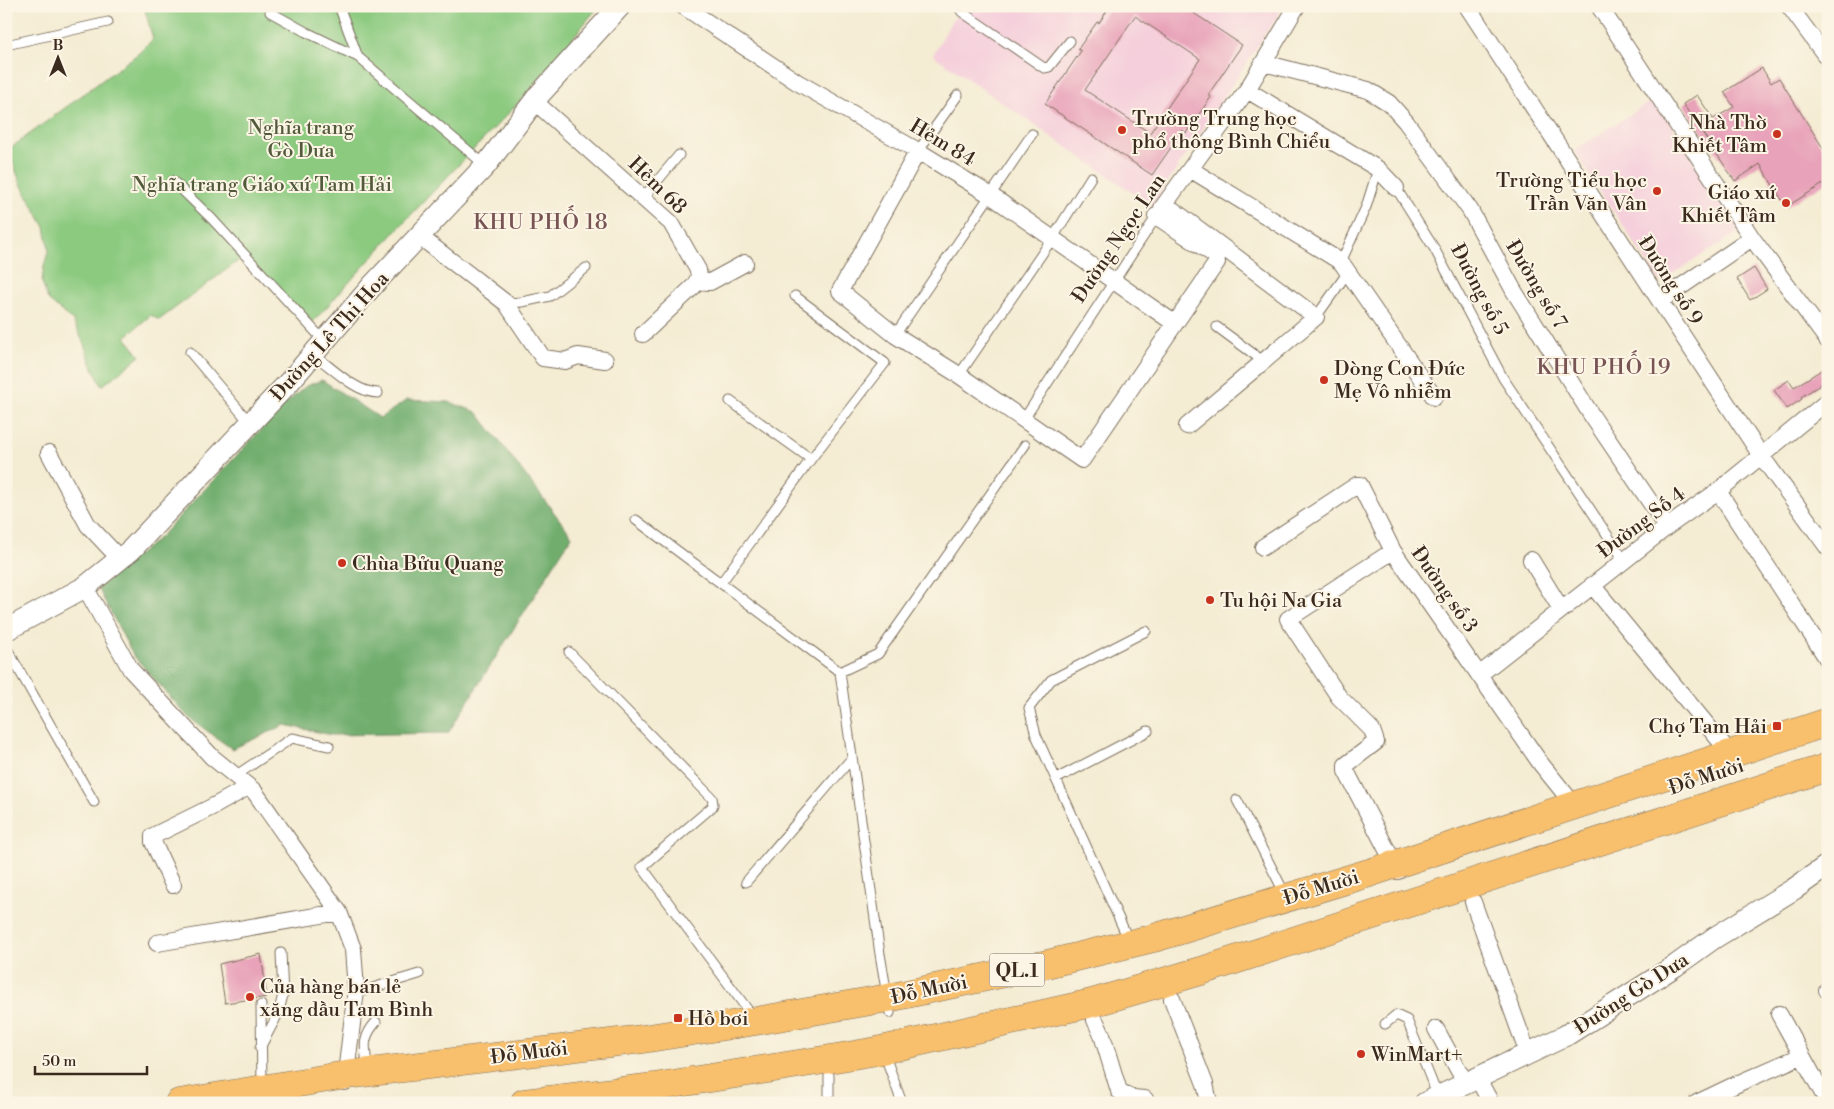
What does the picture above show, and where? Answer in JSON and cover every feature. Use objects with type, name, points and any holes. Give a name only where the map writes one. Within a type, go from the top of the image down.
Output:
[{"type":"highway","name":"Đỗ Mười","points":[[181,1103],[264,1096],[352,1078],[643,1039],[756,1021],[989,993],[1275,921],[1398,870],[1574,805],[1828,722]]},
{"type":"highway","name":"Đỗ Mười","points":[[352,1078],[755,1038],[1154,938],[1287,898],[1398,870],[1828,737]]},
{"type":"highway","name":"Đỗ Mười","points":[[657,1103],[888,1064],[1095,1020],[1172,998],[1473,902],[1606,848],[1828,767]]},
{"type":"highway","name":"Đỗ Mười","points":[[524,1103],[654,1087],[839,1058],[1092,1003],[1606,848],[1828,786]]},
{"type":"street","name":"Đường Lê Thị Hoa","points":[[6,630],[85,587],[131,550],[250,424],[372,286],[486,165],[534,101],[620,6]]},
{"type":"street","name":"Hẻm 84","points":[[683,6],[797,82],[918,150],[990,195],[1174,323]]},
{"type":"street","name":"Đường Ngọc Lan","points":[[1161,209],[1247,90],[1297,6]]},
{"type":"street","name":"Đường số 9","points":[[1467,6],[1762,457],[1828,548]]},
{"type":"street","points":[[1599,6],[1752,238],[1828,341]]},
{"type":"street","points":[[1789,6],[1828,59]]},
{"type":"street","name":"Đường số 7","points":[[1264,63],[1368,90],[1389,103],[1406,122],[1470,210],[1514,291],[1592,416],[1667,527]]},
{"type":"street","name":"Đường số 5","points":[[1247,90],[1378,169],[1396,188]]},
{"type":"street","name":"Hẻm 68","points":[[534,101],[671,223],[698,270],[698,281]]},
{"type":"street","points":[[918,150],[840,291],[895,335],[960,375],[1082,460],[1218,258],[1161,209]]},
{"type":"street","points":[[1190,169],[1344,267],[1434,397]]},
{"type":"street","points":[[1161,209],[1316,317],[1187,426]]},
{"type":"street","points":[[420,236],[506,303],[543,358],[565,361],[578,356],[604,360]]},
{"type":"street","points":[[1660,301],[1752,238]]},
{"type":"street","points":[[643,334],[698,281],[710,282],[745,263]]},
{"type":"street","name":"Đường Số 4","points":[[1479,675],[1624,560],[1762,457],[1828,401]]},
{"type":"street","points":[[49,453],[88,525],[120,559]]},
{"type":"street","name":"Đường số 3","points":[[1263,547],[1360,485],[1393,551],[1541,764],[1574,805]]},
{"type":"street","points":[[1718,491],[1828,660]]},
{"type":"street","points":[[1393,551],[1288,619],[1339,697],[1372,730],[1376,742],[1346,765],[1346,771],[1398,870]]},
{"type":"street","points":[[1530,560],[1561,610]]},
{"type":"street","points":[[1592,585],[1730,753]]},
{"type":"street","points":[[85,587],[131,670],[212,757],[254,791],[339,912],[353,949],[356,993],[352,1078]]},
{"type":"street","points":[[173,885],[153,842],[153,836],[216,805],[248,786]]},
{"type":"street","name":"Đường Gò Dưa","points":[[1431,1100],[1565,1036],[1828,866]]},
{"type":"street","points":[[1473,902],[1528,1054]]},
{"type":"street","points":[[157,943],[339,912]]},
{"type":"street","points":[[1172,998],[1209,1102]]},
{"type":"street","points":[[1779,1014],[1826,1101]]},
{"type":"street","points":[[1095,1020],[1102,1035],[1119,1091],[1132,1098],[1144,1099]]},
{"type":"street","points":[[1436,1029],[1472,1081],[1491,1103]]},
{"type":"street","points":[[1697,1103],[1801,1056]]},
{"type":"lane","points":[[339,6],[358,57]]},
{"type":"lane","points":[[958,6],[962,12],[1044,68],[1049,67],[1070,41]]},
{"type":"lane","points":[[270,12],[358,57],[486,165]]},
{"type":"lane","points":[[6,44],[108,22]]},
{"type":"lane","points":[[918,150],[958,95]]},
{"type":"lane","points":[[895,335],[1032,134]]},
{"type":"lane","points":[[643,198],[680,155]]},
{"type":"lane","points":[[1316,317],[1344,267],[1378,169]]},
{"type":"lane","points":[[960,375],[1052,239],[1091,177]]},
{"type":"lane","points":[[173,181],[212,219],[319,348],[359,388],[369,392],[378,392]]},
{"type":"lane","name":"Đường số 5","points":[[1396,188],[1434,248],[1503,378],[1624,560]]},
{"type":"lane","name":"Đường Ngọc Lan","points":[[1024,418],[1161,209]]},
{"type":"lane","points":[[506,303],[522,302],[550,296],[586,268]]},
{"type":"lane","points":[[721,583],[811,459],[885,363],[795,296]]},
{"type":"lane","points":[[1217,327],[1263,361]]},
{"type":"lane","points":[[190,352],[250,424]]},
{"type":"lane","points":[[730,401],[811,459]]},
{"type":"lane","points":[[840,672],[878,654],[1025,445]]},
{"type":"lane","points":[[636,520],[840,672],[889,1005]]},
{"type":"lane","points":[[1131,943],[1036,734],[1029,708],[1051,680],[1146,631]]},
{"type":"lane","points":[[6,647],[94,802]]},
{"type":"lane","points":[[569,652],[712,798],[714,804],[712,807],[642,867],[756,1021]]},
{"type":"lane","points":[[1056,779],[1148,730]]},
{"type":"lane","points":[[235,776],[292,738],[329,746]]},
{"type":"lane","points":[[746,882],[852,758]]},
{"type":"lane","points":[[1237,800],[1287,898]]},
{"type":"lane","points":[[260,1048],[278,1014],[283,995],[281,953]]},
{"type":"lane","points":[[356,993],[419,974]]},
{"type":"lane","points":[[261,1005],[260,1048],[264,1096]]},
{"type":"lane","points":[[1385,1024],[1396,1015],[1407,1020],[1431,1100]]},
{"type":"lane","points":[[352,1078],[368,1031],[376,1022]]},
{"type":"lane","points":[[888,1064],[902,1103]]},
{"type":"lane","points":[[829,1075],[829,1103]]},
{"type":"shaded area","name":"Trường Trung học phổ thông Bình Chiểu","points":[[965,6],[1284,6],[1152,206],[933,55],[951,22]]},
{"type":"shaded area","name":"Trường Tiểu học Trần Văn Vân","points":[[1654,99],[1740,231],[1660,282],[1574,151]]},
{"type":"green space","name":"Nghĩa trang Gò Dưa","points":[[144,6],[599,6],[523,98],[405,221],[313,322],[242,258],[159,320],[151,315],[125,337],[140,356],[102,386],[73,321],[48,300],[42,282],[49,249],[45,227],[21,184],[8,150],[139,53],[153,39]]},
{"type":"green space","name":"Chùa Bửu Quang","points":[[322,380],[380,418],[407,400],[449,402],[477,412],[572,536],[448,733],[332,735],[285,725],[232,749],[188,717],[133,655],[98,588],[160,537],[284,405],[306,386]]},
{"type":"building","points":[[1110,6],[1183,6],[1242,45],[1208,95],[1211,97],[1186,133],[1183,130],[1152,175],[1045,104],[1081,51],[1078,49],[1097,22],[1099,23]],"holes":[[[1135,16],[1200,59],[1150,133],[1085,90]]]},
{"type":"building","name":"Nhà Thờ Khiết Tâm","points":[[1762,68],[1771,83],[1779,78],[1828,156],[1828,181],[1786,207],[1760,164],[1735,181],[1683,104],[1697,95],[1713,119],[1734,107],[1724,92]]},
{"type":"building","points":[[1754,268],[1767,289],[1750,300],[1737,279]]},
{"type":"building","points":[[1828,366],[1828,380],[1801,397],[1802,399],[1787,409],[1774,390],[1789,380],[1794,387]]},
{"type":"building","points":[[261,954],[267,997],[225,1003],[219,964]]},
{"type":"place","name":"Trường Trung học phổ thông Bình Chiểu","points":[[1122,130]]},
{"type":"place","name":"Nhà Thờ Khiết Tâm","points":[[1777,134]]},
{"type":"place","name":"Trường Tiểu học Trần Văn Vân","points":[[1657,191]]},
{"type":"place","name":"Giáo xứ Khiết Tâm","points":[[1786,203]]},
{"type":"place","name":"Dòng Con Đức Mẹ Vô nhiễm","points":[[1324,380]]},
{"type":"place","name":"Chùa Bửu Quang","points":[[342,563]]},
{"type":"place","name":"Tu hội Na Gia","points":[[1210,600]]},
{"type":"place","name":"Chợ Tam Hải","points":[[1777,726]]},
{"type":"place","name":"Của hàng bán lẻ xăng dầu Tam Bình","points":[[250,997]]},
{"type":"place","name":"Hồ bơi","points":[[678,1018]]},
{"type":"place","name":"WinMart+","points":[[1361,1054]]},
{"type":"district","name":"KHU PHỐ 18","points":[[541,222]]},
{"type":"district","name":"KHU PHỐ 19","points":[[1604,367]]},
{"type":"park label","name":"Nghĩa trang Giáo xứ Tam Hải","points":[[262,184]]}]
